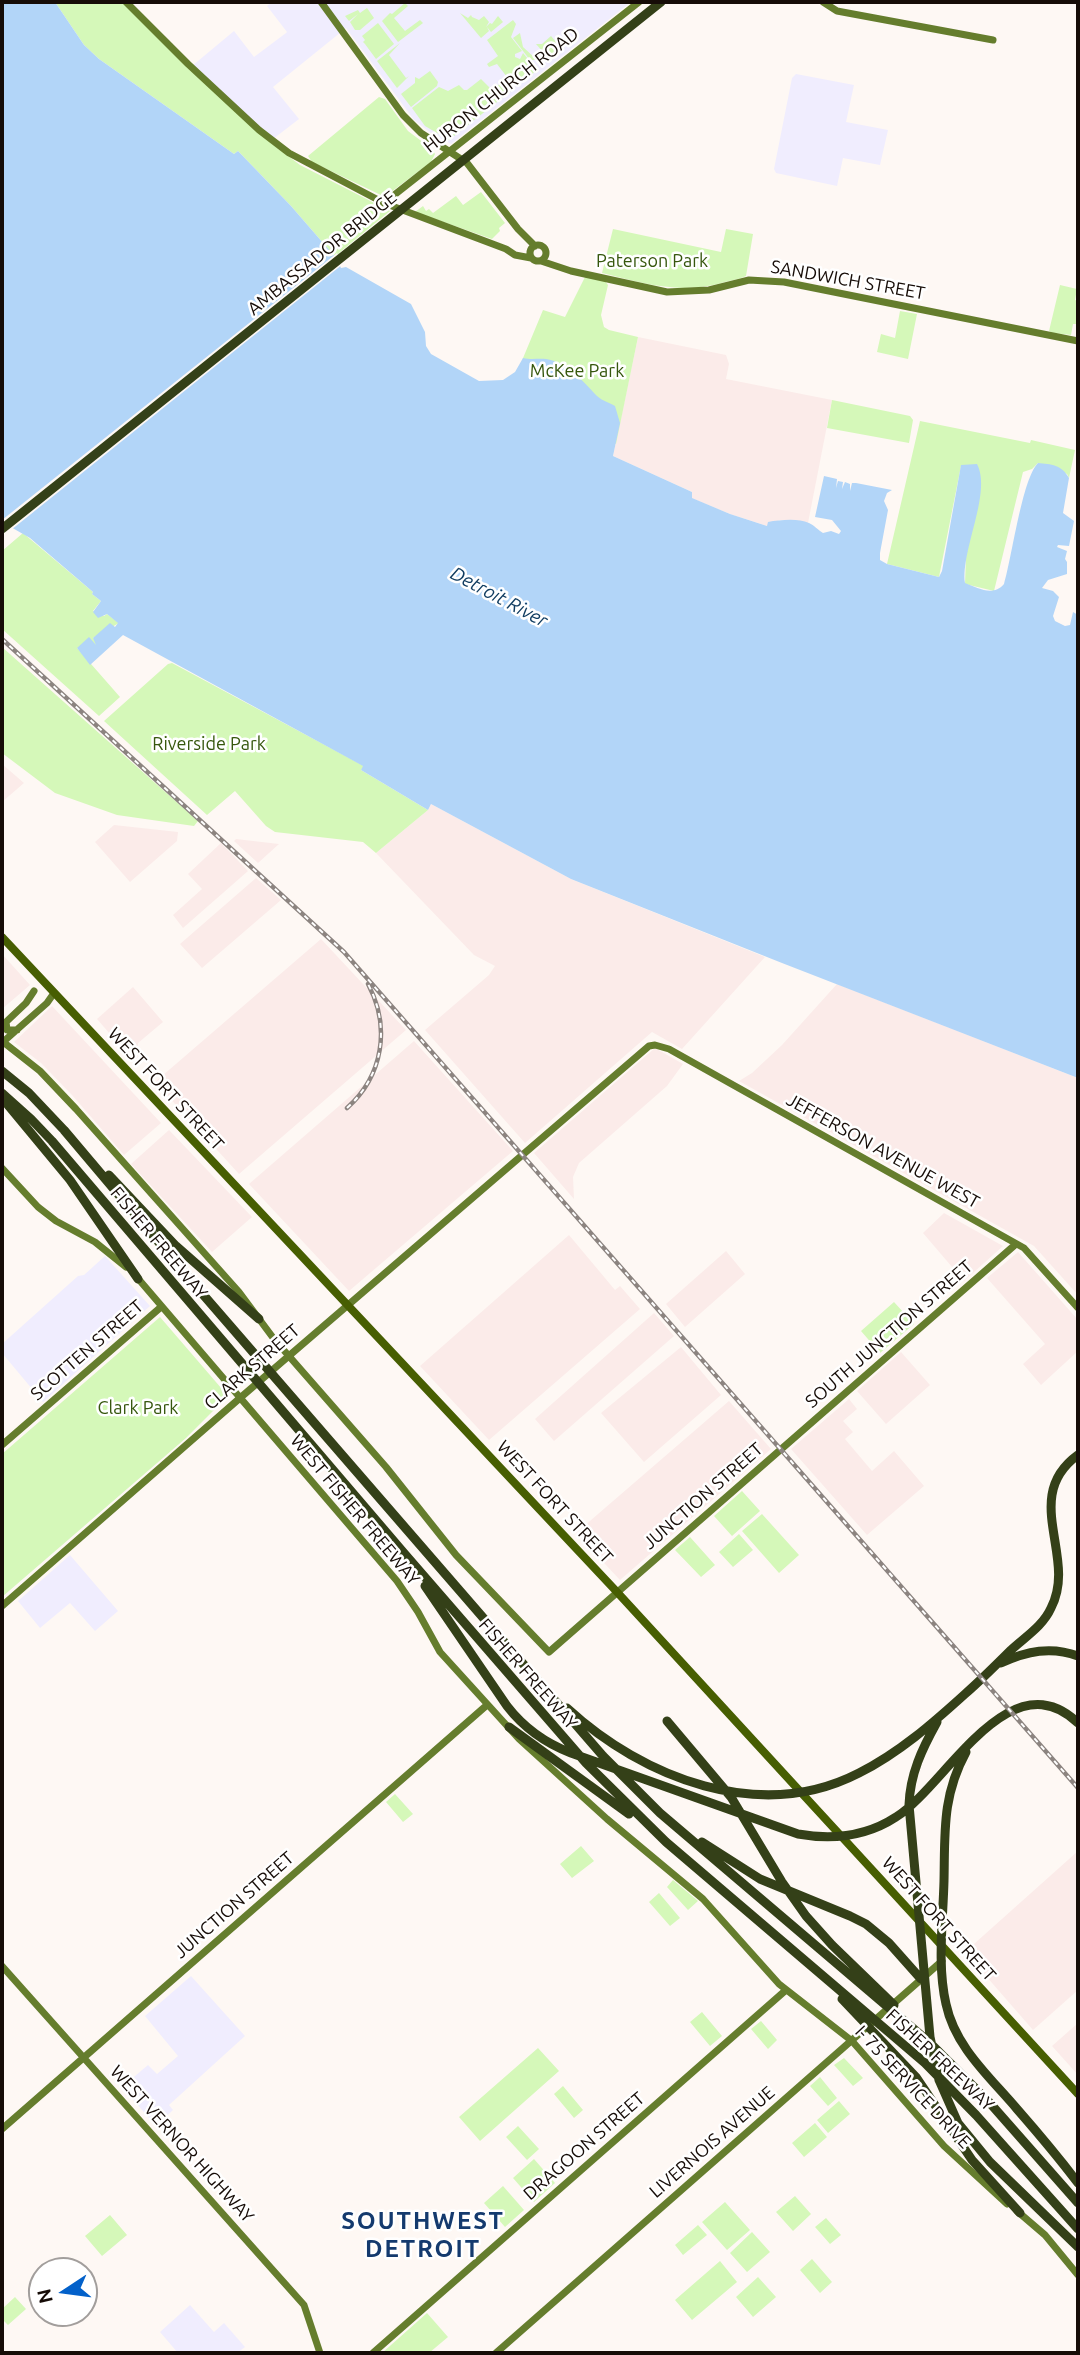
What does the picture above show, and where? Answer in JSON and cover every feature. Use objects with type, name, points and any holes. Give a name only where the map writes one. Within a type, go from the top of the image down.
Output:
[{"type":"highway","name":"AMBASSADOR BRIDGE","points":[[2,529],[661,2]]},
{"type":"highway","name":"FISHER FREEWAY","points":[[2,1071],[29,1093],[74,1142],[603,1756],[660,1813],[929,2042],[989,2102],[1078,2203]]},
{"type":"highway","points":[[2,1096],[62,1170],[138,1279]]},
{"type":"highway","name":"FISHER FREEWAY","points":[[2,1096],[31,1119],[52,1141],[586,1763],[660,1836],[952,2089],[1078,2229]]},
{"type":"highway","points":[[74,1142],[110,1175],[176,1246],[259,1319]]},
{"type":"highway","points":[[535,1678],[586,1725],[619,1749],[663,1772],[709,1787],[772,1794],[828,1786],[858,1774],[886,1759],[939,1718],[1041,1623],[1055,1600],[1058,1577],[1051,1493],[1061,1471],[1078,1455]]},
{"type":"highway","points":[[403,1552],[461,1641],[519,1721],[537,1736],[556,1747],[805,1835],[839,1836],[865,1832],[891,1820],[913,1805],[993,1721],[1013,1710],[1026,1707],[1053,1708],[1078,1723]]},
{"type":"highway","points":[[997,1666],[1022,1655],[1040,1651],[1059,1651],[1077,1656]]},
{"type":"highway","points":[[939,1718],[920,1753],[912,1780],[909,1805],[931,2048],[936,2071],[949,2107],[962,2129],[983,2154],[1078,2247]]},
{"type":"highway","points":[[667,1721],[731,1797],[782,1882],[806,1916],[929,2042]]},
{"type":"highway","points":[[509,1727],[660,1836]]},
{"type":"highway","points":[[971,1743],[954,1777],[945,1817],[943,1979],[946,2003],[953,2025],[971,2055],[1078,2183]]},
{"type":"highway","points":[[660,1813],[743,1870],[777,1887],[850,1916],[873,1929],[921,1979]]},
{"type":"highway","points":[[810,1965],[916,2077],[977,2167],[1020,2213]]},
{"type":"main road","points":[[126,2],[188,64],[275,144],[318,170],[384,203],[511,251],[532,251],[542,246],[554,261],[571,271]]},
{"type":"main road","points":[[321,2],[403,115],[421,133],[467,163],[518,229],[536,261],[541,261],[546,252]]},
{"type":"main road","name":"HURON CHURCH ROAD","points":[[384,203],[639,2]]},
{"type":"main road","points":[[823,2],[837,11],[993,40]]},
{"type":"main road","name":"SANDWICH STREET","points":[[541,261],[571,271],[679,292],[709,290],[749,280],[784,282],[1078,341]]},
{"type":"main road","name":"WEST FORT STREET","points":[[2,937],[617,1592],[1078,2094]]},
{"type":"main road","points":[[2,1019],[44,982]]},
{"type":"main road","points":[[17,1031],[8,1030],[6,1022],[26,1003],[34,991]]},
{"type":"main road","points":[[54,993],[47,1003],[2,1042],[40,1071],[65,1096],[239,1292],[289,1356]]},
{"type":"main road","name":"CLARK STREET","points":[[2,1606],[644,1049],[655,1045]]},
{"type":"main road","name":"JEFFERSON AVENUE WEST","points":[[655,1045],[669,1049],[1016,1244],[1034,1256],[1078,1308]]},
{"type":"main road","name":"WEST FISHER FREEWAY","points":[[2,1168],[29,1200],[56,1221],[116,1257],[138,1279],[243,1395],[397,1581],[440,1652],[509,1727],[638,1845]]},
{"type":"main road","name":"SOUTH JUNCTION STREET","points":[[783,1447],[1016,1244]]},
{"type":"main road","name":"SCOTTEN STREET","points":[[2,1445],[161,1307]]},
{"type":"main road","name":"JUNCTION STREET","points":[[289,1356],[386,1467],[481,1583],[549,1652],[783,1447]]},
{"type":"main road","name":"JUNCTION STREET","points":[[2,2129],[487,1705]]},
{"type":"main road","name":"I- 75 SERVICE DRIVE","points":[[638,1845],[710,1906],[786,1990],[852,2041],[944,2146],[993,2192],[1045,2235],[1078,2275]]},
{"type":"main road","name":"LIVERNOIS AVENUE","points":[[496,2353],[950,1955]]},
{"type":"main road","name":"WEST VERNOR HIGHWAY","points":[[2,1966],[304,2305],[320,2353]]},
{"type":"main road","name":"DRAGOON STREET","points":[[373,2353],[786,1990]]},
{"type":"shaded area","points":[[272,2],[631,2],[451,144],[414,120],[346,28],[273,87],[299,119],[273,139],[192,66],[234,31],[254,57],[286,33],[267,6]]},
{"type":"shaded area","points":[[796,74],[854,85],[846,122],[888,130],[880,165],[843,158],[837,186],[776,173],[774,169],[792,78]]},
{"type":"shaded area","points":[[638,337],[726,355],[729,364],[726,379],[832,400],[808,523],[780,520],[767,526],[730,514],[691,498],[692,492],[613,456]]},
{"type":"shaded area","points":[[2,764],[24,783],[2,802]]},
{"type":"shaded area","points":[[431,804],[571,879],[765,957],[682,1049],[652,1032],[525,1143],[425,1030],[489,975],[495,966],[474,955],[376,853],[428,810]]},
{"type":"shaded area","points":[[114,825],[178,832],[177,841],[130,882],[95,842]]},
{"type":"shaded area","points":[[236,839],[279,844],[258,863],[234,841]]},
{"type":"shaded area","points":[[221,843],[248,871],[183,928],[173,915],[202,889],[188,874]]},
{"type":"shaded area","points":[[256,878],[281,900],[202,968],[180,944]]},
{"type":"shaded area","points":[[321,939],[406,1030],[239,1174],[155,1082]]},
{"type":"shaded area","points":[[2,954],[30,985],[2,1009]]},
{"type":"shaded area","points":[[837,984],[1078,1078],[1078,1295],[1034,1246],[739,1081],[752,1073],[782,1045]]},
{"type":"shaded area","points":[[133,987],[163,1022],[138,1043],[137,1065],[97,1019]]},
{"type":"shaded area","points":[[52,1006],[161,1123],[124,1155],[41,1063],[14,1042]]},
{"type":"shaded area","points":[[414,1041],[513,1151],[349,1291],[249,1184]]},
{"type":"shaded area","points":[[655,1048],[683,1064],[667,1086],[579,1163],[573,1177],[574,1199],[534,1153]]},
{"type":"shaded area","points":[[169,1130],[252,1217],[212,1252],[131,1164]]},
{"type":"shaded area","points":[[944,1213],[1003,1246],[964,1281],[923,1233]]},
{"type":"shaded area","points":[[569,1235],[615,1290],[620,1286],[640,1309],[489,1440],[420,1366]]},
{"type":"shaded area","points":[[726,1251],[745,1274],[685,1327],[666,1304]]},
{"type":"shaded area","points":[[1018,1252],[1078,1320],[1078,1351],[1041,1385],[1023,1364],[1045,1344],[987,1278]]},
{"type":"shaded area","points":[[105,1256],[150,1306],[43,1402],[2,1353],[2,1344],[78,1276],[84,1275]]},
{"type":"shaded area","points":[[654,1313],[674,1336],[554,1441],[535,1419]]},
{"type":"shaded area","points":[[681,1347],[721,1395],[644,1462],[601,1413]]},
{"type":"shaded area","points":[[901,1352],[930,1385],[886,1424],[857,1391]]},
{"type":"shaded area","points":[[849,1399],[857,1409],[843,1421],[853,1432],[845,1439],[872,1471],[894,1451],[924,1486],[867,1535],[791,1449]]},
{"type":"shaded area","points":[[729,1401],[771,1449],[620,1580],[576,1533]]},
{"type":"shaded area","points":[[70,1555],[118,1611],[95,1631],[70,1603],[40,1628],[18,1601]]},
{"type":"shaded area","points":[[1078,1851],[1078,1990],[1033,2030],[965,1952]]},
{"type":"shaded area","points":[[191,1976],[245,2036],[169,2105],[173,2110],[156,2126],[122,2087],[148,2065],[157,2074],[178,2056],[145,2016]]},
{"type":"shaded area","points":[[1078,2023],[1078,2075],[1052,2046]]},
{"type":"shaded area","points":[[190,2305],[214,2332],[224,2323],[245,2347],[237,2353],[178,2353],[160,2332]]},
{"type":"green space","points":[[55,2],[123,2],[266,139],[300,165],[390,211],[339,253],[337,259],[238,151],[234,154],[99,59],[84,45]]},
{"type":"green space","points":[[405,3],[408,6],[394,18],[405,31],[420,20],[423,23],[398,42],[382,21]]},
{"type":"green space","points":[[367,8],[374,18],[360,30],[355,30],[350,22],[358,14],[349,21],[345,16],[358,10],[360,13]]},
{"type":"green space","points":[[460,13],[479,20],[484,16],[489,22],[486,27],[498,16],[503,22],[491,32],[487,27],[489,31],[481,38]]},
{"type":"green space","points":[[513,20],[516,24],[511,37],[522,51],[515,54],[515,57],[520,59],[523,53],[537,70],[525,80],[518,77],[512,79],[511,91],[449,140],[425,126],[412,108],[439,87],[448,91],[459,85],[467,90],[481,79],[492,90],[510,76],[507,77],[497,64],[489,67],[487,64],[498,56],[487,40]]},
{"type":"green space","points":[[378,23],[394,44],[376,59],[363,42],[365,40],[362,36]]},
{"type":"green space","points":[[520,33],[523,47],[536,59],[544,53],[536,44],[542,44],[551,36],[561,48],[560,52],[549,60],[530,60],[513,38]]},
{"type":"green space","points":[[400,43],[389,55],[406,78],[409,76],[397,88],[377,61]]},
{"type":"green space","points":[[430,71],[438,82],[437,86],[411,107],[401,94],[415,83],[415,77],[419,79]]},
{"type":"green space","points":[[379,97],[385,99],[408,131],[435,154],[431,162],[383,196],[312,162],[308,156]]},
{"type":"green space","points":[[481,192],[505,223],[492,239],[415,212],[423,206],[426,211],[429,209],[433,213],[456,196],[463,205]]},
{"type":"green space","name":"Paterson Park","points":[[613,229],[721,252],[726,229],[753,234],[746,276],[709,286],[678,288],[602,273]]},
{"type":"green space","name":"McKee Park","points":[[585,277],[605,281],[608,285],[601,315],[604,327],[638,337],[616,444],[511,387],[543,310],[565,317]]},
{"type":"green space","points":[[1060,285],[1077,289],[1075,300],[1078,301],[1078,319],[1076,324],[1073,324],[1071,335],[1049,331]]},
{"type":"green space","points":[[900,311],[917,314],[908,359],[877,352],[881,334],[895,338]]},
{"type":"green space","points":[[832,400],[910,416],[913,420],[909,443],[827,428]]},
{"type":"green space","points":[[920,421],[1075,450],[1069,478],[1067,474],[1038,463],[1023,472],[994,591],[965,584],[966,556],[980,493],[961,466],[939,577],[887,564]]},
{"type":"green space","name":"Riverside Park","points":[[23,533],[93,592],[101,601],[93,611],[104,616],[107,614],[119,623],[93,638],[98,644],[77,648],[120,697],[99,716],[2,629],[2,551]]},
{"type":"green space","name":"Riverside Park","points":[[2,647],[198,821],[194,826],[117,815],[55,793],[2,753]]},
{"type":"green space","name":"Riverside Park","points":[[172,663],[364,766],[361,770],[428,810],[376,853],[363,842],[275,832],[266,826],[235,791],[207,815],[104,721]]},
{"type":"green space","points":[[894,1302],[914,1324],[880,1353],[861,1331]]},
{"type":"green space","name":"Clark Park","points":[[160,1317],[228,1396],[186,1438],[2,1597],[2,1454]]},
{"type":"green space","points":[[742,1491],[760,1511],[732,1536],[714,1516]]},
{"type":"green space","points":[[762,1514],[799,1555],[779,1573],[742,1531]]},
{"type":"green space","points":[[739,1534],[753,1550],[733,1567],[719,1552]]},
{"type":"green space","points":[[690,1537],[715,1565],[701,1577],[675,1550]]},
{"type":"green space","points":[[395,1794],[413,1814],[403,1822],[386,1802]]},
{"type":"green space","points":[[581,1846],[594,1861],[572,1878],[560,1864]]},
{"type":"green space","points":[[673,1880],[698,1901],[688,1910],[667,1887]]},
{"type":"green space","points":[[659,1893],[680,1918],[670,1926],[649,1902]]},
{"type":"green space","points":[[702,2012],[722,2036],[710,2046],[690,2022]]},
{"type":"green space","points":[[761,2021],[777,2040],[768,2049],[751,2029]]},
{"type":"green space","points":[[538,2048],[559,2071],[480,2141],[459,2117]]},
{"type":"green space","points":[[844,2058],[863,2078],[853,2086],[834,2065]]},
{"type":"green space","points":[[820,2077],[837,2098],[828,2106],[810,2086]]},
{"type":"green space","points":[[563,2086],[583,2110],[574,2118],[554,2094]]},
{"type":"green space","points":[[839,2101],[850,2114],[828,2133],[817,2120]]},
{"type":"green space","points":[[815,2123],[827,2137],[804,2157],[792,2143]]},
{"type":"green space","points":[[518,2126],[539,2149],[527,2160],[506,2137]]},
{"type":"green space","points":[[534,2159],[555,2183],[534,2202],[513,2178]]},
{"type":"green space","points":[[503,2186],[524,2210],[505,2227],[484,2203]]},
{"type":"green space","points":[[795,2196],[811,2214],[793,2231],[776,2212]]},
{"type":"green space","points":[[725,2202],[750,2230],[727,2250],[702,2222]]},
{"type":"green space","points":[[110,2215],[127,2235],[102,2256],[85,2236]]},
{"type":"green space","points":[[826,2218],[841,2235],[830,2244],[815,2227]]},
{"type":"green space","points":[[698,2225],[707,2235],[683,2255],[675,2245]]},
{"type":"green space","points":[[752,2232],[770,2252],[747,2272],[730,2253]]},
{"type":"green space","points":[[812,2259],[832,2282],[820,2293],[800,2270]]},
{"type":"green space","points":[[720,2261],[737,2282],[692,2320],[675,2300]]},
{"type":"green space","points":[[758,2277],[776,2297],[753,2317],[736,2297]]},
{"type":"green space","points":[[15,2297],[26,2309],[8,2325],[2,2319],[2,2309]]},
{"type":"green space","points":[[427,2313],[448,2337],[429,2353],[382,2353]]},
{"type":"water","name":"Detroit River","points":[[2,2],[55,2],[84,45],[99,59],[234,154],[238,151],[291,206],[337,259],[341,268],[346,267],[411,304],[425,332],[426,346],[431,354],[479,381],[503,380],[515,372],[523,358],[546,359],[560,364],[573,372],[599,398],[615,406],[620,423],[613,456],[692,492],[692,498],[767,526],[768,522],[800,520],[823,533],[831,531],[839,534],[841,531],[832,520],[815,517],[824,476],[837,479],[836,488],[838,481],[843,482],[842,489],[845,482],[850,484],[850,491],[852,483],[892,490],[887,493],[884,501],[888,510],[880,560],[939,577],[961,465],[977,464],[981,476],[981,490],[967,554],[965,583],[990,591],[1004,584],[1022,501],[1032,472],[1038,463],[1063,470],[1069,478],[1063,513],[1074,521],[1069,546],[1057,547],[1067,551],[1067,574],[1048,580],[1042,588],[1053,591],[1059,597],[1053,616],[1055,621],[1065,626],[1070,625],[1073,612],[1078,615],[1078,1078],[571,879],[431,804],[428,810],[361,770],[363,766],[123,635],[90,665],[77,648],[89,637],[96,645],[93,638],[110,623],[115,627],[118,623],[107,614],[98,618],[93,612],[101,601],[93,592],[30,538],[2,522]]},
{"type":"pier","points":[[337,253],[343,264],[11,530],[2,526],[2,520]]},
{"type":"railway","points":[[2,639],[344,952],[1078,1788]]},
{"type":"railway","points":[[347,1108],[369,1081],[380,1050],[379,1017],[368,984]]},
{"type":"district","name":"SOUTHWEST DETROIT","points":[[423,2235]]}]
